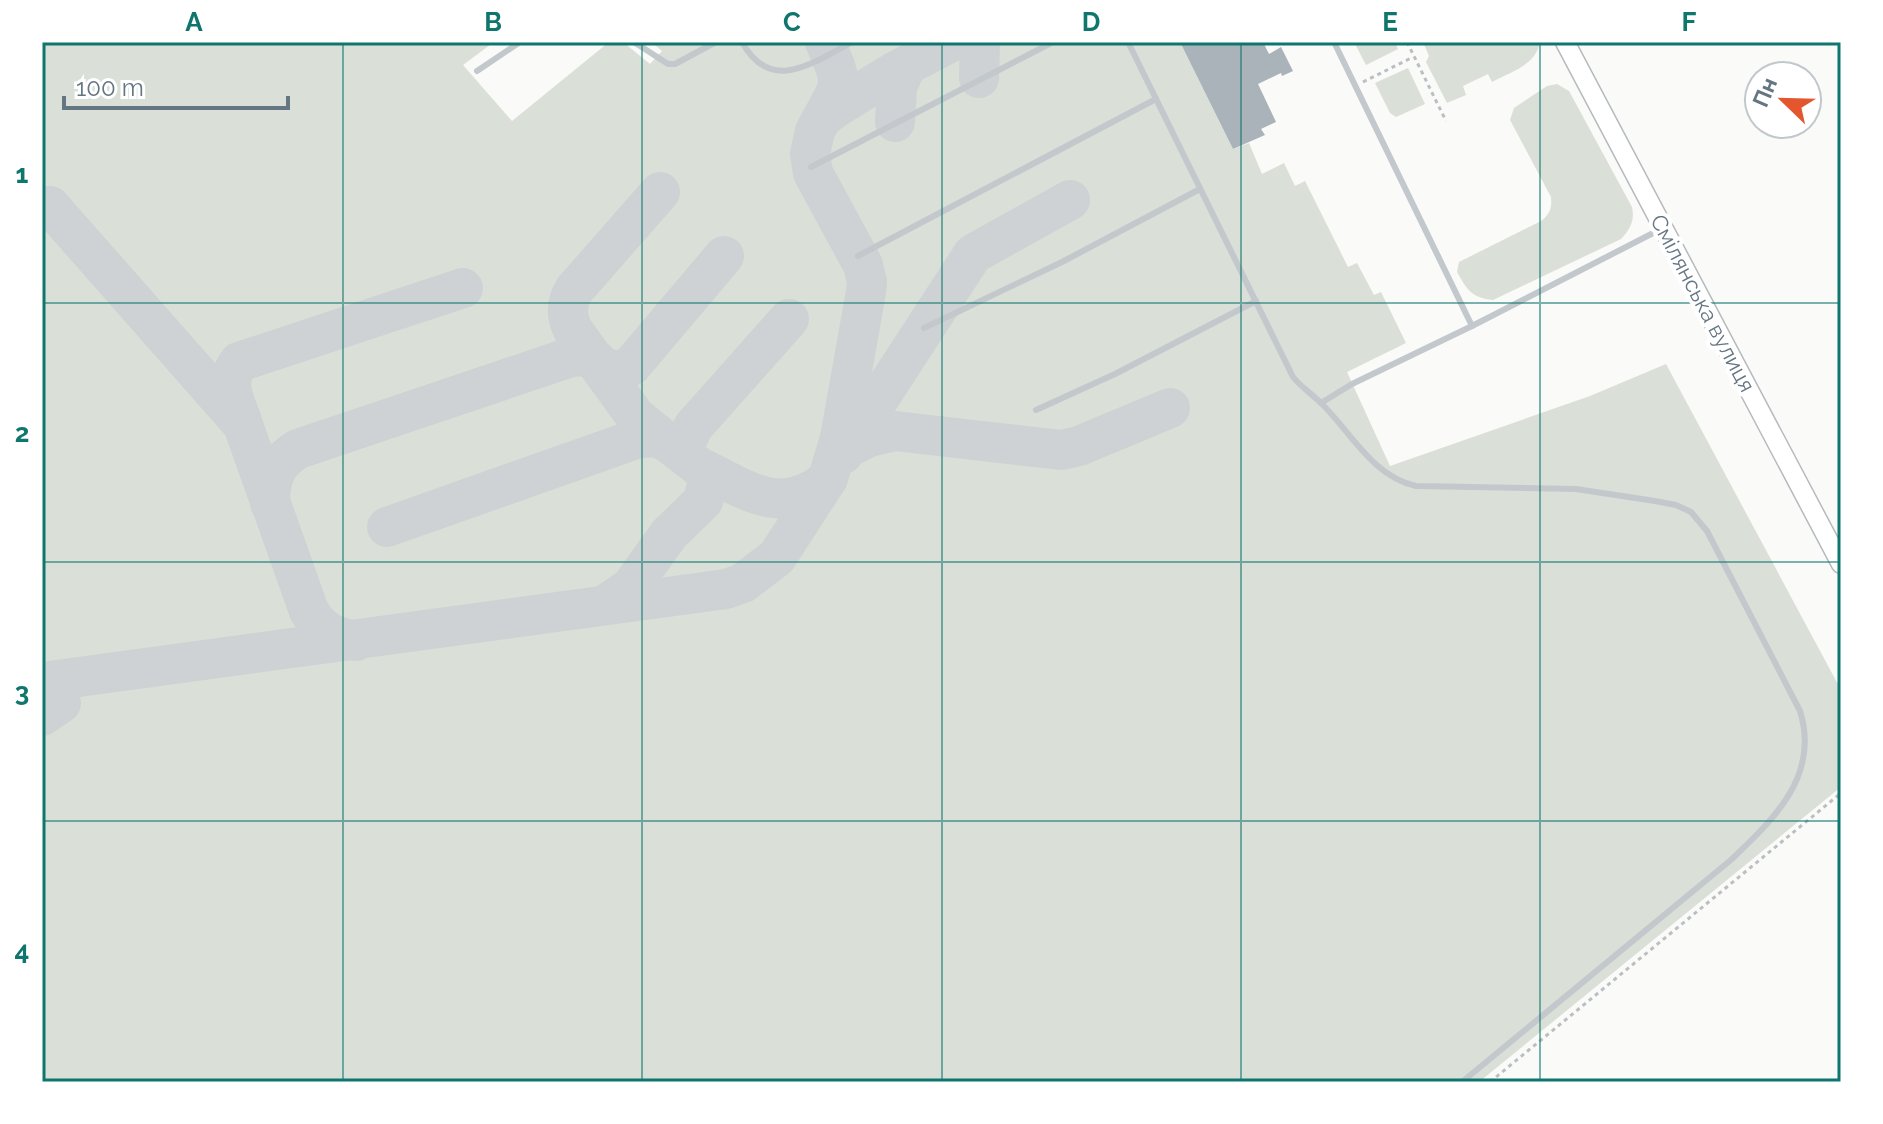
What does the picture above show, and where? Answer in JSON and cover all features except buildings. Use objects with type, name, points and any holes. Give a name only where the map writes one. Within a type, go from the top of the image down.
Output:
[{"type":"main road","name":"Смілянська вулиця","points":[[1565,42],[1841,564]]},
{"type":"lane","points":[[477,71],[520,42]]},
{"type":"lane","points":[[634,42],[660,59],[675,64],[716,42]]},
{"type":"lane","points":[[742,42],[767,69],[781,72],[797,70],[852,42]]},
{"type":"lane","points":[[811,167],[1053,42]]},
{"type":"lane","points":[[1128,42],[1293,377],[1321,403],[1378,467],[1406,484],[1426,487],[1576,489],[1666,502],[1691,512],[1707,531],[1794,697],[1804,724],[1806,752],[1796,782],[1776,814],[1757,835],[1462,1082]]},
{"type":"lane","points":[[1334,42],[1472,326]]},
{"type":"lane","points":[[858,256],[1156,99]]},
{"type":"lane","points":[[924,328],[1062,262],[1200,189]]},
{"type":"lane","points":[[1321,403],[1352,384],[1664,227]]},
{"type":"lane","points":[[1036,410],[1115,374],[1256,301]]},
{"type":"path","points":[[1407,42],[1446,121]]},
{"type":"path","points":[[1356,86],[1414,56]]},
{"type":"path","points":[[1490,1082],[1841,793]]},
{"type":"shaded area","points":[[42,42],[494,42],[463,65],[512,121],[609,42],[623,42],[650,64],[662,51],[651,42],[1180,42],[1233,149],[1249,143],[1262,174],[1284,163],[1295,186],[1305,181],[1348,267],[1357,263],[1374,295],[1381,292],[1406,343],[1347,372],[1390,466],[1590,396],[1666,364],[1841,690],[1841,787],[1479,1082],[42,1082]]},
{"type":"shaded area","points":[[1354,42],[1395,42],[1398,49],[1366,65]]},
{"type":"shaded area","points":[[1423,42],[1540,42],[1533,57],[1522,67],[1492,82],[1488,74],[1463,86],[1466,95],[1447,103],[1426,62],[1429,56]]},
{"type":"shaded area","points":[[1408,68],[1425,104],[1396,117],[1390,113],[1375,83]]},
{"type":"shaded area","points":[[1557,84],[1569,91],[1632,207],[1631,224],[1621,239],[1493,300],[1480,297],[1467,288],[1457,272],[1459,262],[1541,221],[1550,210],[1551,197],[1510,120],[1514,108],[1547,86]]},
{"type":"taxiway","points":[[822,118],[838,81],[825,42]]},
{"type":"taxiway","points":[[42,682],[726,589],[743,583],[777,557],[828,478],[840,438],[866,292],[863,265],[813,173],[810,154],[815,131],[822,118],[837,107],[951,42]]},
{"type":"taxiway","points":[[979,78],[980,42]]},
{"type":"taxiway","points":[[895,122],[897,87],[906,66]]},
{"type":"taxiway","points":[[387,527],[639,438],[657,437],[667,442],[635,416],[573,330],[568,310],[574,290],[660,192]]},
{"type":"taxiway","points":[[843,454],[973,254],[1070,200]]},
{"type":"taxiway","points":[[50,206],[243,425],[309,611],[328,632],[356,641]]},
{"type":"taxiway","points":[[601,367],[618,371],[631,366],[724,256]]},
{"type":"taxiway","points":[[242,421],[231,383],[239,362],[463,288]]},
{"type":"taxiway","points":[[687,456],[685,445],[693,427],[789,319]]},
{"type":"taxiway","points":[[270,503],[271,486],[279,465],[298,449],[571,357],[585,356],[597,361]]},
{"type":"taxiway","points":[[847,448],[869,437],[895,431],[1061,450],[1079,446],[1170,408]]},
{"type":"taxiway","points":[[605,605],[631,587],[669,534],[703,501],[707,473],[667,442]]},
{"type":"taxiway","points":[[706,470],[766,497],[796,497],[827,480]]},
{"type":"taxiway","points":[[42,716],[61,703]]}]
